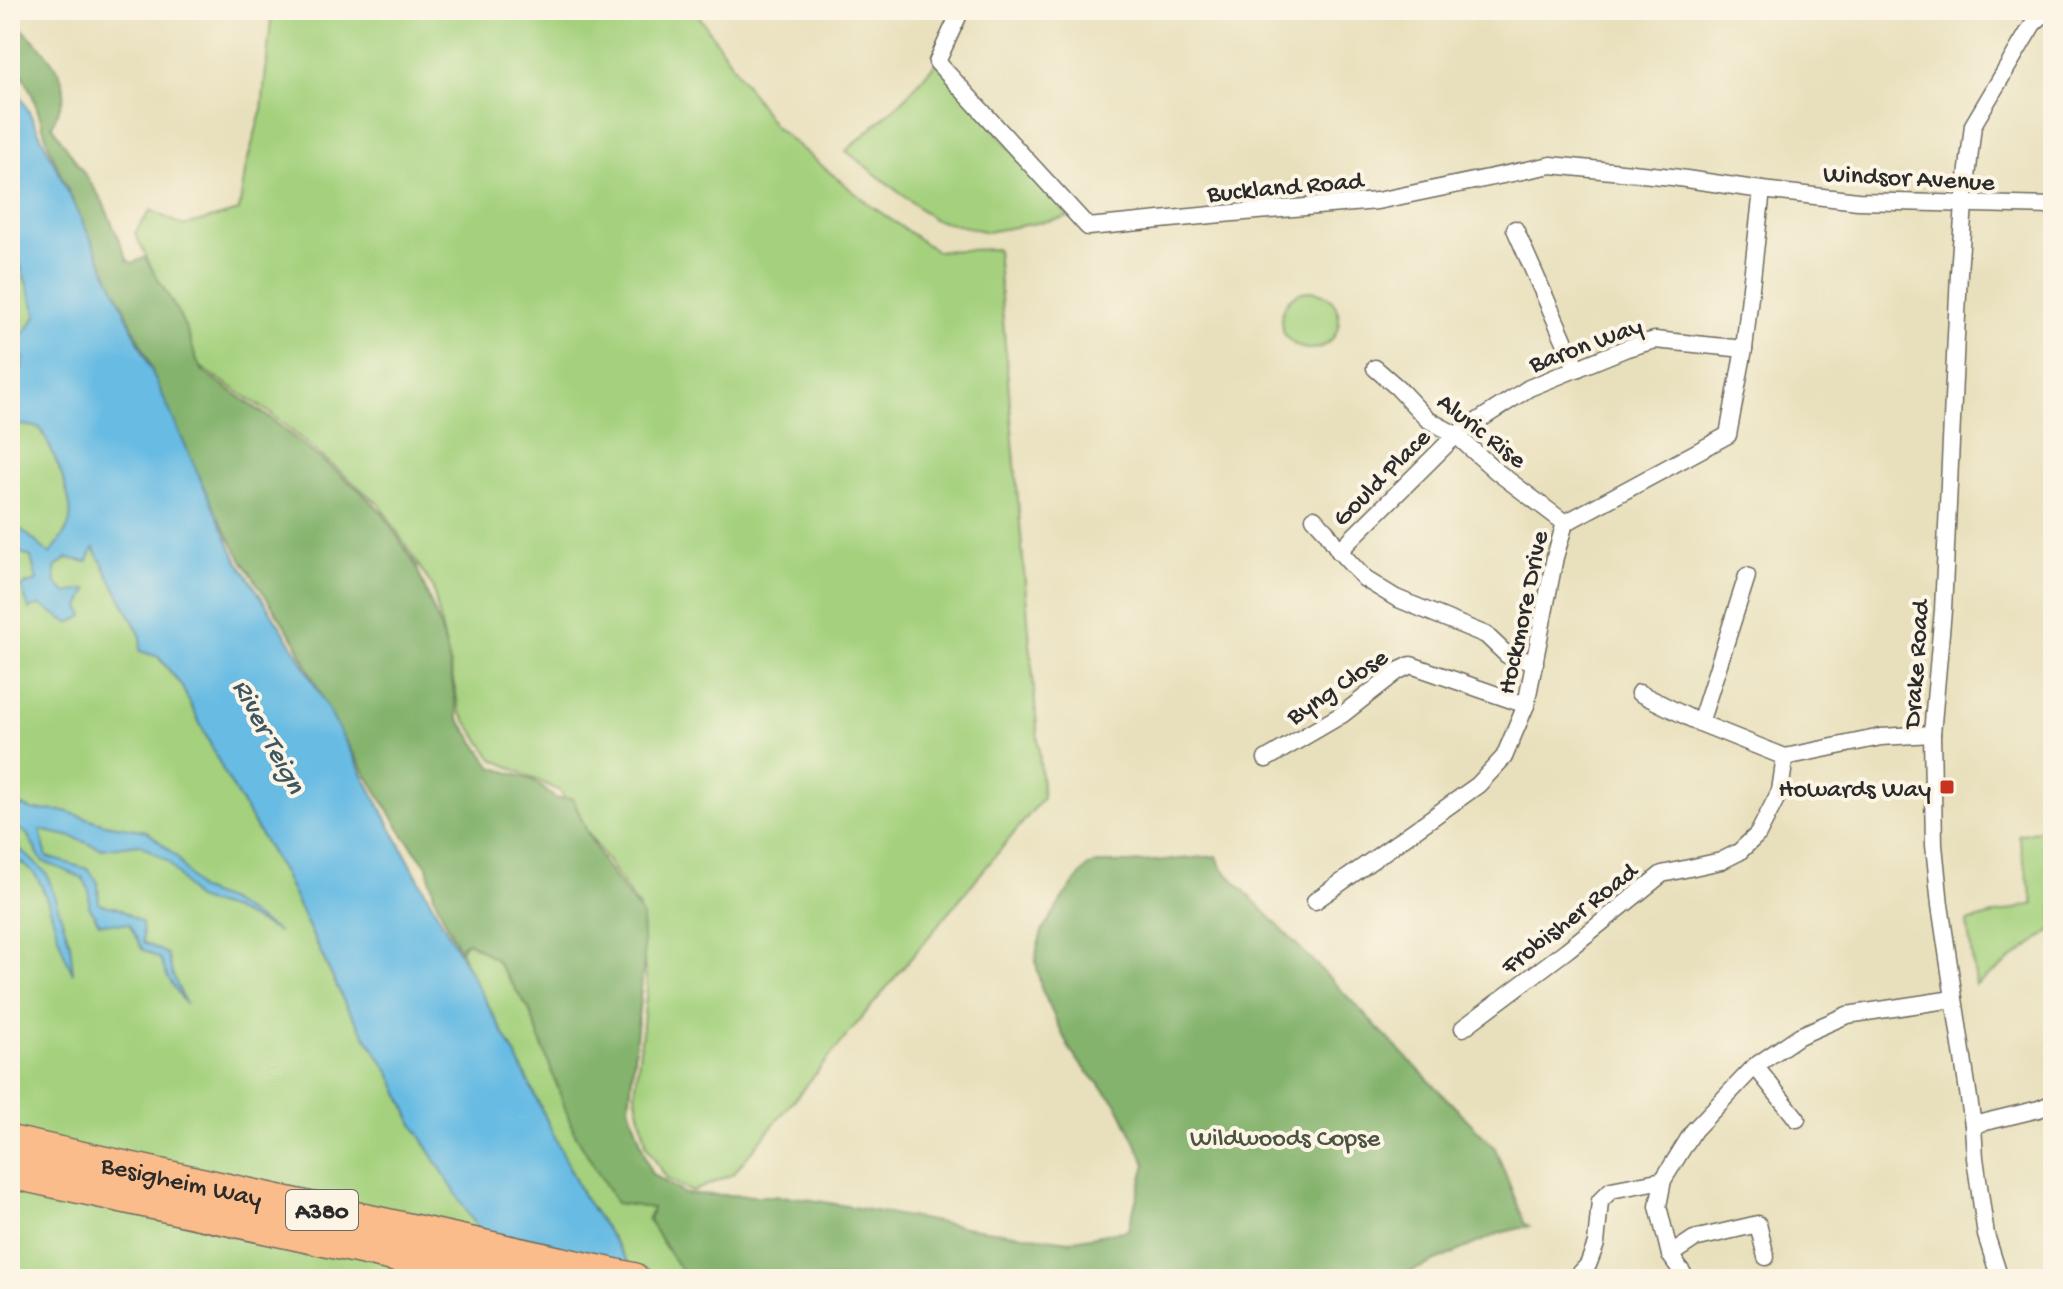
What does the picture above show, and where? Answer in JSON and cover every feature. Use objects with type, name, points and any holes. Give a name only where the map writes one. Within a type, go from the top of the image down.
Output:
[{"type":"highway","name":"Besigheim Way","points":[[10,1142],[633,1279]]},
{"type":"highway","name":"Besigheim Way","points":[[10,1172],[504,1279]]},
{"type":"street","name":"Buckland Road","points":[[961,10],[937,62],[1088,227],[1377,201],[1551,165],[1762,190]]},
{"type":"street","name":"Drake Road","points":[[2000,1279],[1986,1235],[1940,905],[1934,845],[1932,734],[1943,610],[1964,204],[1973,125],[2033,24],[2048,10]]},
{"type":"street","name":"Windsor Avenue","points":[[1762,190],[1858,201],[2053,206]]},
{"type":"street","name":"Hockmore Drive","points":[[1315,901],[1478,785],[1504,757],[1526,705],[1555,557],[1565,523],[1728,435],[1744,349],[1762,190]]},
{"type":"street","points":[[1515,229],[1577,369]]},
{"type":"street","name":"Baron Way","points":[[1456,435],[1529,388],[1627,348],[1655,340],[1744,349]]},
{"type":"street","name":"Aluric Rise","points":[[1375,368],[1427,419],[1456,435],[1496,471],[1565,523]]},
{"type":"street","name":"Gould Place","points":[[1339,551],[1456,435]]},
{"type":"street","name":"Gould Place","points":[[1314,518],[1365,579],[1396,598],[1486,635],[1507,655],[1535,663]]},
{"type":"street","points":[[1700,723],[1747,576]]},
{"type":"street","name":"Byng Close","points":[[1266,759],[1343,714],[1398,671],[1411,665],[1526,705]]},
{"type":"street","points":[[1639,693],[1700,723],[1785,757],[1881,737],[1932,734]]},
{"type":"street","name":"Frobisher Road","points":[[1463,1028],[1662,874],[1721,861],[1739,852],[1758,834],[1780,791],[1785,757]]},
{"type":"street","points":[[1687,1279],[1670,1255],[1658,1206],[1663,1180],[1694,1130],[1755,1066],[1799,1036],[1847,1015],[1953,999]]},
{"type":"street","points":[[1755,1066],[1797,1119]]},
{"type":"street","points":[[1973,1125],[2053,1103]]},
{"type":"street","points":[[1575,1279],[1588,1265],[1596,1244],[1600,1201],[1611,1190],[1663,1180]]},
{"type":"street","points":[[1670,1255],[1694,1239],[1758,1224],[1766,1257]]},
{"type":"green space","points":[[272,10],[695,10],[774,126],[867,203],[936,251],[997,249],[1043,798],[733,1174],[692,1192],[667,1179],[647,1147],[635,1094],[647,988],[639,908],[560,791],[493,759],[460,712],[433,588],[380,505],[270,413],[198,365],[135,233],[151,210],[183,226],[239,211],[246,166],[262,109]]},
{"type":"green space","name":"Wildwoods Copse","points":[[10,16],[43,50],[58,71],[64,95],[52,126],[102,200],[128,261],[133,263],[145,257],[182,321],[201,368],[270,418],[382,512],[416,566],[440,627],[448,655],[458,718],[492,767],[533,780],[556,799],[571,798],[574,801],[604,863],[642,915],[644,960],[629,1107],[651,1173],[685,1194],[795,1197],[971,1228],[1069,1241],[1128,1230],[1146,1164],[1117,1104],[1069,1048],[1041,988],[1037,949],[1042,932],[1064,896],[1088,866],[1217,856],[1221,867],[1495,1148],[1525,1224],[1529,1226],[1500,1233],[1394,1279],[702,1279],[685,1275],[649,1221],[652,1208],[616,1203],[574,1132],[529,1009],[495,959],[468,942],[462,945],[460,951],[435,899],[427,866],[328,718],[321,695],[295,641],[209,504],[166,412],[148,359],[62,178],[27,83],[10,56]]},
{"type":"green space","points":[[937,62],[1069,217],[987,232],[933,219],[846,151],[902,101]]},
{"type":"green space","points":[[10,202],[111,580],[141,636],[181,685],[225,774],[284,875],[346,1006],[390,1073],[413,1124],[516,1279],[10,1279]]},
{"type":"green space","points":[[1310,291],[1321,293],[1330,300],[1337,309],[1337,331],[1330,340],[1321,347],[1310,349],[1299,347],[1290,340],[1283,331],[1281,320],[1283,309],[1290,300],[1299,293]]},
{"type":"green space","points":[[2053,827],[2053,929],[1976,985],[1967,922],[2034,904],[2018,835]]},
{"type":"green space","points":[[468,942],[495,959],[529,1009],[574,1132],[616,1202],[653,1208],[647,1219],[689,1279],[640,1279],[582,1194],[517,1058],[466,965],[460,949]]},
{"type":"water","name":"River Teign","points":[[10,75],[112,283],[236,558],[298,654],[517,1058],[582,1194],[640,1279],[516,1279],[471,1218],[413,1124],[390,1073],[346,1006],[284,875],[225,774],[181,685],[159,657],[140,651],[141,636],[94,548],[87,562],[67,558],[55,568],[56,584],[67,593],[88,589],[80,607],[84,616],[69,623],[40,605],[29,609],[21,586],[37,581],[31,557],[12,549],[10,552],[10,523],[50,554],[67,529],[70,510],[61,472],[40,428],[10,423],[10,374],[21,370],[24,359],[10,335],[25,332],[37,315],[10,234]]},
{"type":"water","points":[[10,801],[32,810],[65,811],[105,824],[147,831],[177,857],[198,889],[229,901],[279,932],[233,910],[195,899],[169,862],[139,844],[102,849],[72,837],[40,830],[47,857],[88,869],[98,882],[99,904],[118,908],[142,923],[143,942],[167,954],[186,1005],[160,959],[142,949],[129,924],[99,923],[89,906],[89,890],[83,878],[42,861],[27,834],[13,825],[19,848],[47,874],[70,943],[73,973],[36,876],[10,849]]},
{"type":"place","name":"Howards Way","points":[[1947,787]]}]
